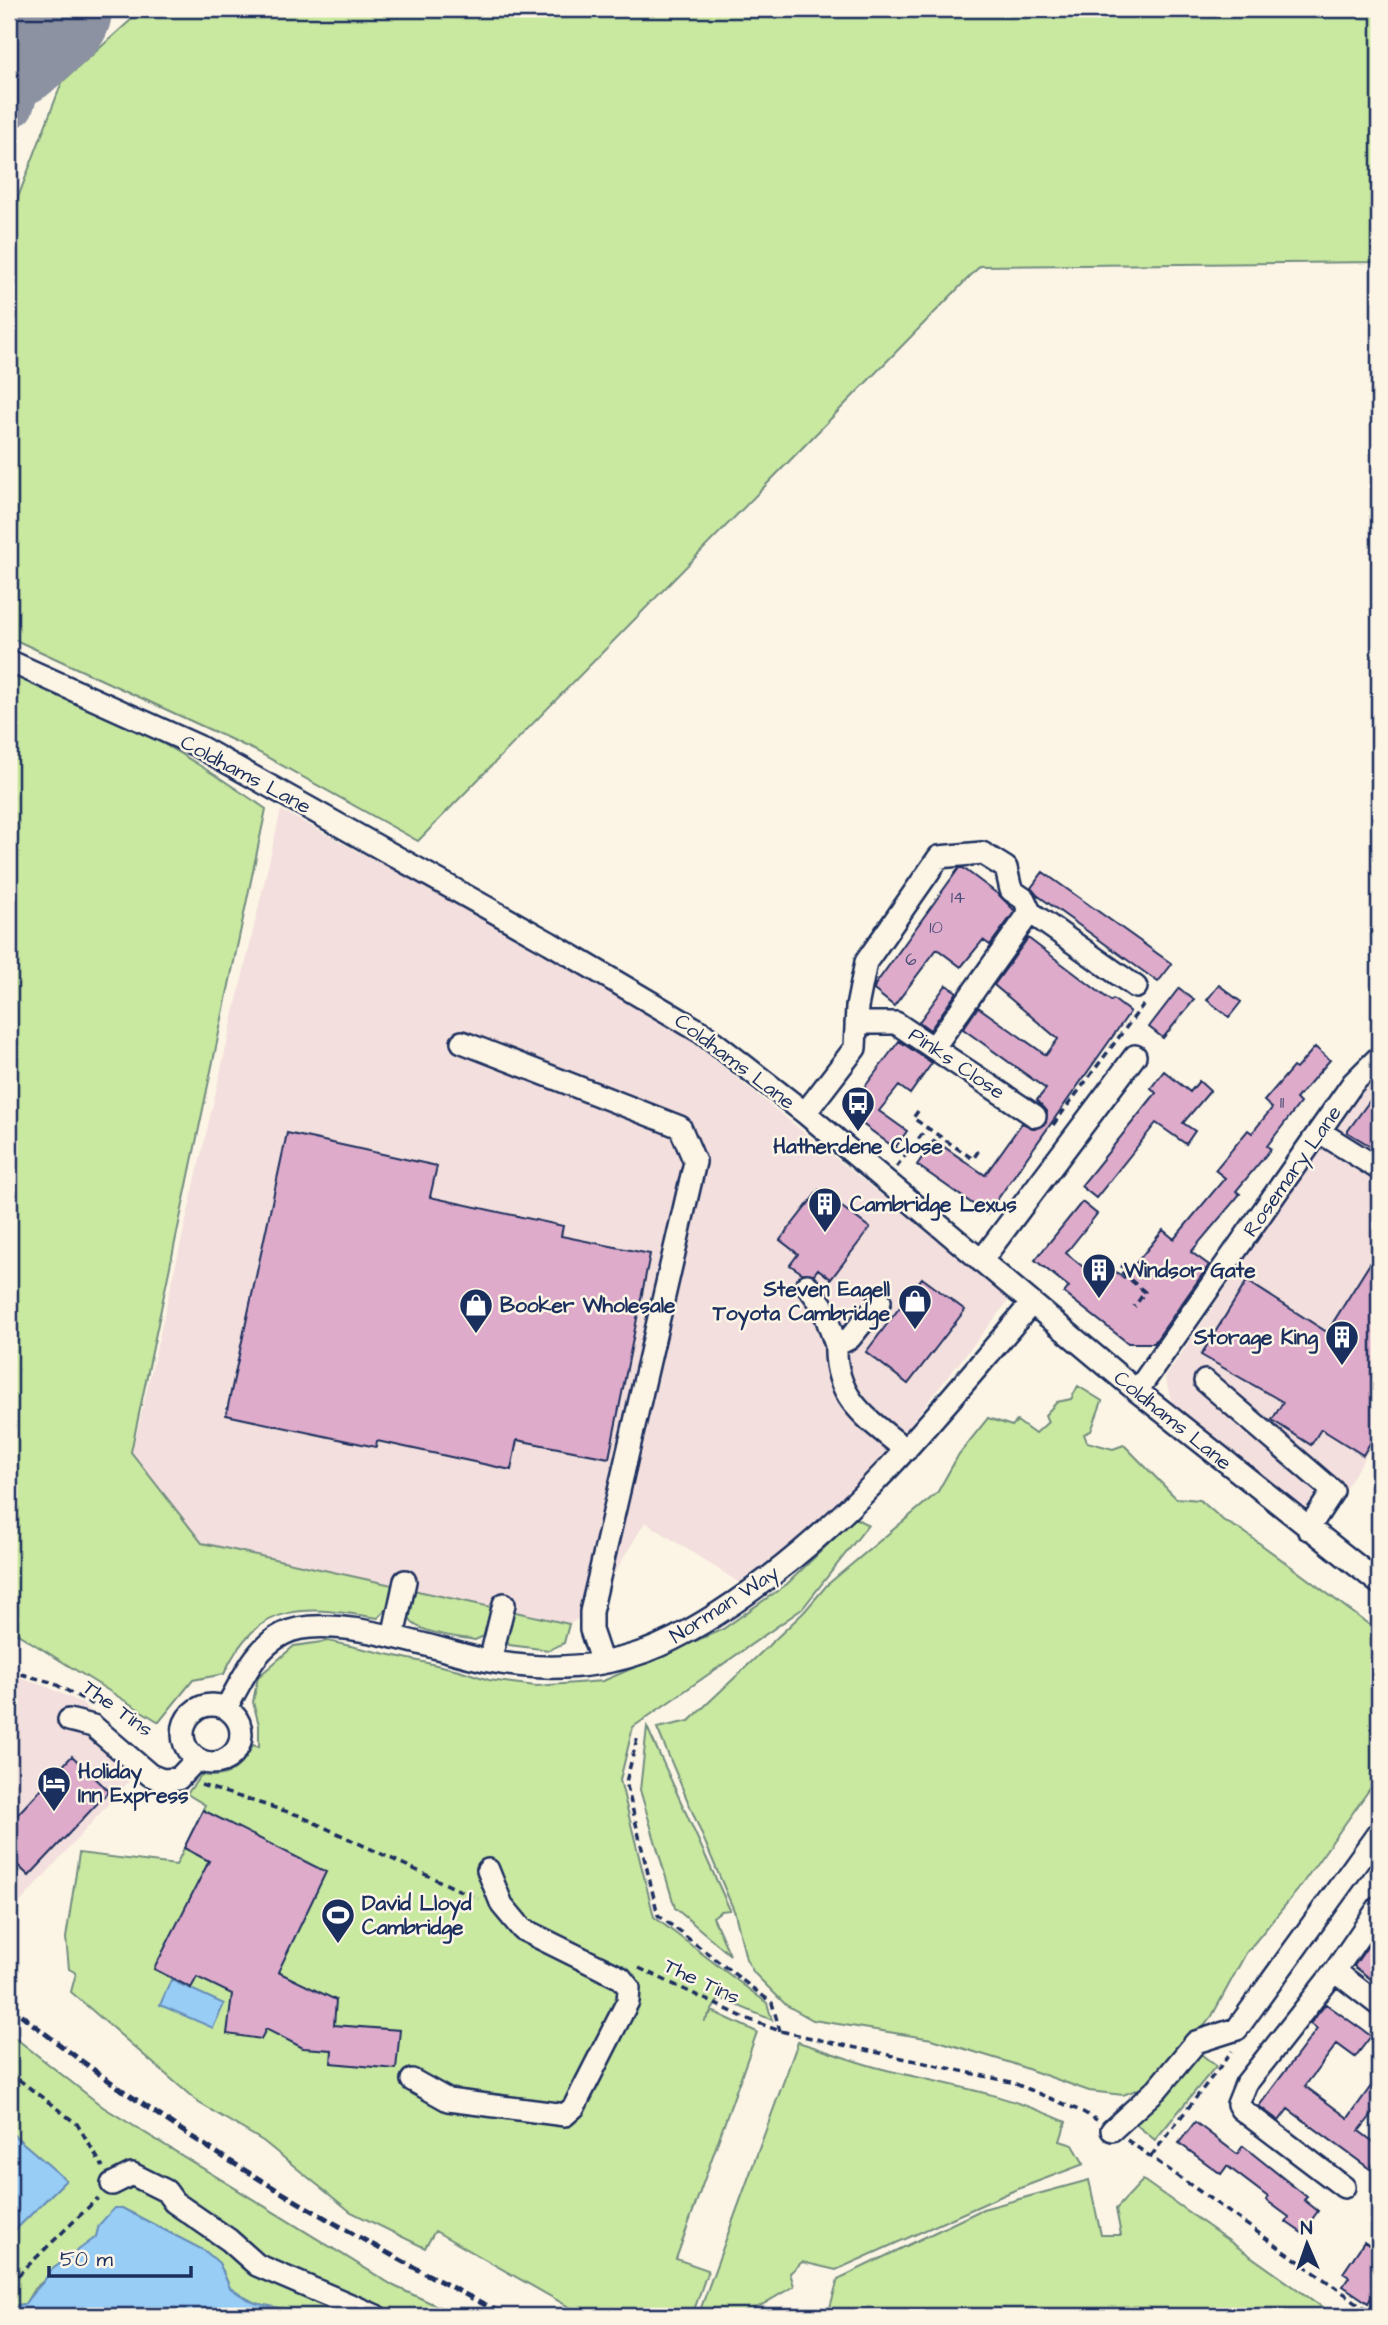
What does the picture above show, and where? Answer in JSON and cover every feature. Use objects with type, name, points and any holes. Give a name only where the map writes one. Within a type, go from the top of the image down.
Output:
[{"type":"street","name":"Coldhams Lane","points":[[9,661],[198,746],[380,846],[677,1016],[805,1113],[1137,1391],[1379,1583]]},
{"type":"street","points":[[805,1113],[855,1048],[856,1023],[866,962],[939,857],[982,853],[1006,868],[1012,890],[1024,899],[1030,912],[1136,987]]},
{"type":"street","points":[[934,1047],[1030,912]]},
{"type":"street","name":"Pinks Close","points":[[856,1023],[896,1023],[1043,1122]]},
{"type":"street","points":[[462,1042],[680,1127],[695,1163],[591,1612],[591,1630],[602,1663]]},
{"type":"street","points":[[981,1261],[1136,1056]]},
{"type":"street","name":"Rosemary Lane","points":[[1137,1391],[1353,1083],[1379,1057]]},
{"type":"street","points":[[1320,1132],[1379,1169]]},
{"type":"street","points":[[807,1285],[822,1305],[836,1345],[838,1376],[851,1402],[906,1450]]},
{"type":"street","points":[[836,1345],[849,1338],[880,1301]]},
{"type":"street","name":"Norman Way","points":[[226,1708],[248,1668],[263,1648],[282,1634],[302,1627],[322,1626],[393,1637],[490,1661],[538,1667],[602,1663],[628,1657],[668,1641],[748,1593],[819,1538],[863,1497],[906,1450],[1031,1304]]},
{"type":"street","points":[[1205,1381],[1334,1491],[1308,1528]]},
{"type":"street","points":[[393,1637],[405,1581]]},
{"type":"street","points":[[490,1661],[504,1604]]},
{"type":"street","points":[[69,1720],[93,1726],[150,1775],[171,1781],[190,1767],[217,1763],[231,1757],[240,1746],[241,1727],[226,1708],[209,1705],[196,1710],[187,1718],[183,1740],[189,1753],[190,1767]]},
{"type":"street","points":[[1112,2130],[1157,2088],[1196,2042],[1237,2029],[1379,1832]]},
{"type":"street","points":[[412,2080],[448,2100],[565,2115],[574,2107],[624,2010],[629,1988],[621,1978],[522,1929],[502,1905],[488,1870]]},
{"type":"street","points":[[1344,2187],[1238,2104],[1246,2084],[1335,1971],[1379,1907]]},
{"type":"street","points":[[1335,1971],[1379,2005]]},
{"type":"street","points":[[113,2184],[132,2174],[166,2192],[174,2202],[229,2240],[257,2265],[376,2316]]},
{"type":"path","points":[[1043,1122],[1149,997],[1136,987]]},
{"type":"path","points":[[918,1111],[913,1118],[973,1159],[979,1150]]},
{"type":"path","points":[[886,1181],[927,1128]]},
{"type":"path","points":[[1125,1262],[1120,1271],[1145,1292],[1134,1307]]},
{"type":"path","name":"The Tins","points":[[9,1671],[51,1682],[98,1709]]},
{"type":"path","points":[[637,1739],[626,1782],[659,1915],[772,2003],[780,2031]]},
{"type":"path","points":[[190,1767],[196,1783],[298,1815],[481,1900],[502,1905]]},
{"type":"path","name":"The Tins","points":[[630,1964],[745,2018],[780,2031],[1011,2082],[1083,2112],[1376,2316]]},
{"type":"path","points":[[9,2071],[76,2124],[113,2184],[9,2284]]},
{"type":"shaded area","points":[[281,810],[649,1007],[1010,1299],[856,1492],[746,1587],[645,1522],[591,1612],[569,1624],[202,1543],[132,1454]]},
{"type":"shaded area","points":[[1379,1071],[1379,1434],[1324,1524],[1172,1403],[1165,1378],[1358,1092]]},
{"type":"shaded area","points":[[9,1675],[45,1686],[82,1703],[147,1761],[9,1915]]},
{"type":"green space","points":[[143,9],[1379,9],[1379,262],[980,266],[418,841],[256,751],[9,637],[9,221],[62,82]]},
{"type":"green space","points":[[9,667],[76,697],[141,731],[266,809],[131,1452],[202,1543],[392,1585],[388,1608],[378,1618],[329,1611],[307,1611],[287,1613],[269,1620],[252,1632],[237,1650],[224,1674],[193,1680],[159,1722],[13,1631],[9,1632]]},
{"type":"green space","points":[[1078,1386],[1102,1401],[1091,1431],[1084,1434],[1087,1442],[1113,1449],[1124,1445],[1176,1498],[1200,1500],[1224,1521],[1243,1531],[1379,1632],[1379,1776],[1297,1891],[1246,1953],[1212,2016],[1177,2060],[1155,2083],[1123,2095],[1089,2091],[932,2039],[813,2020],[786,2005],[754,1973],[746,1959],[735,1913],[657,1728],[689,1721],[804,1612],[827,1585],[937,1493],[959,1454],[988,1418],[1012,1426],[1017,1421],[1035,1434],[1048,1422],[1045,1415],[1057,1402],[1071,1399]]},
{"type":"green space","name":"David Lloyd Cambridge","points":[[855,1518],[868,1525],[802,1609],[633,1727],[620,1780],[654,1917],[767,2003],[772,2020],[720,1998],[704,2022],[712,2011],[757,2032],[676,2259],[708,2270],[692,2316],[585,2316],[435,2231],[425,2248],[351,2212],[263,2141],[199,2103],[71,1992],[76,1973],[69,1969],[66,1938],[79,1853],[176,1865],[205,1805],[187,1794],[201,1775],[227,1774],[239,1766],[253,1745],[259,1747],[259,1725],[253,1702],[258,1677],[294,1646],[328,1641],[459,1670],[489,1680],[536,1686],[603,1681],[723,1629],[787,1584]]},
{"type":"green space","points":[[413,1590],[491,1607],[484,1636],[475,1640],[419,1627],[409,1618]]},
{"type":"green space","points":[[511,1611],[569,1624],[564,1643],[549,1650],[509,1645],[505,1637]]},
{"type":"green space","points":[[647,1727],[730,1910],[721,1911],[713,1917],[730,1955],[675,1908],[640,1790]]},
{"type":"green space","points":[[9,2033],[103,2107],[394,2286],[459,2316],[299,2316],[298,2312],[255,2303],[230,2288],[219,2263],[205,2251],[122,2208],[99,2225],[96,2237],[34,2289],[25,2304],[18,2305],[9,2316],[9,2236],[66,2180],[9,2131]]},
{"type":"green space","points":[[798,2042],[865,2064],[995,2096],[1041,2111],[1066,2122],[1060,2141],[1073,2145],[1084,2164],[1015,2190],[836,2270],[802,2262],[790,2273],[794,2286],[750,2312],[749,2316],[698,2316]]},
{"type":"green space","points":[[1197,2051],[1216,2066],[1155,2140],[1134,2123]]},
{"type":"green space","points":[[1089,2180],[1101,2235],[1121,2235],[1116,2209],[1143,2180],[1335,2316],[811,2316],[811,2310],[829,2311],[838,2279],[983,2209]]},
{"type":"water","points":[[171,1980],[224,2004],[213,2028],[160,2005]]},
{"type":"water","points":[[9,2131],[66,2180],[9,2236]]},
{"type":"water","points":[[114,2208],[122,2208],[205,2251],[219,2263],[230,2288],[242,2296],[255,2303],[298,2312],[299,2316],[10,2316],[18,2305],[25,2304],[50,2271],[96,2237],[99,2225]]},
{"type":"building","points":[[959,868],[963,868],[999,895],[1015,911],[990,945],[983,940],[961,967],[937,949],[894,1006],[874,990],[875,985]]},
{"type":"building","points":[[1043,872],[1172,964],[1158,982],[1037,895],[1031,888]]},
{"type":"building","points":[[1028,938],[1111,1001],[1113,999],[1130,1012],[987,1214],[917,1165],[934,1140],[985,1175],[1022,1123],[1035,1129],[1046,1123],[1047,1111],[1037,1100],[1046,1089],[963,1029],[978,1007],[1046,1055],[1058,1039],[994,985]]},
{"type":"building","points":[[946,985],[957,992],[930,1030],[919,1022]]},
{"type":"building","points":[[1219,985],[1241,1002],[1229,1017],[1207,1000]]},
{"type":"building","points":[[1179,988],[1194,1000],[1163,1038],[1149,1027]]},
{"type":"building","points":[[899,1041],[932,1063],[910,1094],[899,1086],[879,1111],[907,1131],[895,1148],[846,1112]]},
{"type":"building","points":[[1315,1047],[1330,1060],[1296,1099],[1300,1103],[1267,1146],[1271,1149],[1236,1191],[1240,1194],[1191,1252],[1209,1265],[1154,1343],[1128,1343],[1064,1293],[1069,1287],[1035,1260],[1082,1202],[1097,1214],[1066,1253],[1088,1271],[1099,1259],[1124,1278],[1163,1230],[1174,1239],[1225,1178],[1215,1170],[1248,1130],[1252,1133],[1272,1108],[1264,1101],[1293,1067],[1296,1069]]},
{"type":"building","points":[[1164,1071],[1190,1092],[1199,1081],[1210,1091],[1183,1123],[1195,1131],[1186,1144],[1156,1123],[1096,1198],[1081,1186],[1156,1093],[1151,1088]]},
{"type":"building","points":[[1379,1088],[1379,1151],[1347,1132]]},
{"type":"building","points":[[287,1133],[437,1166],[430,1197],[563,1226],[561,1236],[650,1254],[609,1458],[517,1440],[511,1470],[377,1441],[376,1447],[226,1415]]},
{"type":"building","name":"Cambridge Lexus","points":[[819,1190],[870,1228],[831,1279],[818,1269],[814,1274],[802,1273],[790,1265],[798,1254],[780,1240]]},
{"type":"building","points":[[1379,1249],[1379,1428],[1363,1455],[1321,1429],[1311,1445],[1272,1420],[1283,1402],[1201,1355],[1247,1281],[1327,1332]]},
{"type":"building","name":"Steven Eagell Toyota Cambridge","points":[[922,1278],[965,1310],[908,1384],[866,1352]]},
{"type":"building","name":"Holiday Inn Express","points":[[72,1756],[109,1791],[29,1876],[9,1857],[9,1810],[16,1816]]},
{"type":"building","points":[[203,1810],[326,1872],[278,1972],[336,2000],[334,2025],[400,2030],[396,2069],[331,2063],[332,2050],[303,2048],[266,2029],[261,2039],[227,2034],[232,1994],[197,1977],[191,1988],[154,1969],[209,1861],[184,1848]]},
{"type":"building","points":[[1379,1930],[1379,1970],[1372,1980],[1354,1966]]},
{"type":"building","points":[[1326,2004],[1371,2036],[1355,2057],[1337,2044],[1305,2086],[1348,2118],[1379,2075],[1379,2106],[1359,2131],[1379,2146],[1379,2157],[1370,2169],[1288,2109],[1279,2121],[1259,2106],[1317,2029],[1310,2024]]},
{"type":"building","points":[[1195,2122],[1237,2154],[1243,2146],[1307,2197],[1304,2200],[1318,2211],[1302,2233],[1286,2222],[1289,2217],[1266,2200],[1268,2197],[1227,2166],[1221,2174],[1179,2143]]},
{"type":"building","points":[[1364,2242],[1379,2252],[1379,2285],[1368,2303],[1343,2286],[1349,2277],[1343,2273]]},
{"type":"taxiway","points":[[9,103],[29,38],[47,10]]},
{"type":"runway","points":[[9,44],[48,9]]},
{"type":"railway","points":[[9,2005],[126,2093],[187,2134],[313,2211],[507,2316]]},
{"type":"place","name":"Hatherdene Close","points":[[858,1133]]},
{"type":"place","name":"Cambridge Lexus","points":[[825,1234]]},
{"type":"place","name":"Windsor Gate","points":[[1099,1300]]},
{"type":"place","name":"Steven Eagell Toyota Cambridge","points":[[915,1331]]},
{"type":"place","name":"Booker Wholesale","points":[[476,1335]]},
{"type":"place","name":"Storage King","points":[[1342,1367]]},
{"type":"place","name":"Holiday Inn Express","points":[[54,1813]]},
{"type":"place","name":"David Lloyd Cambridge","points":[[338,1945]]}]
